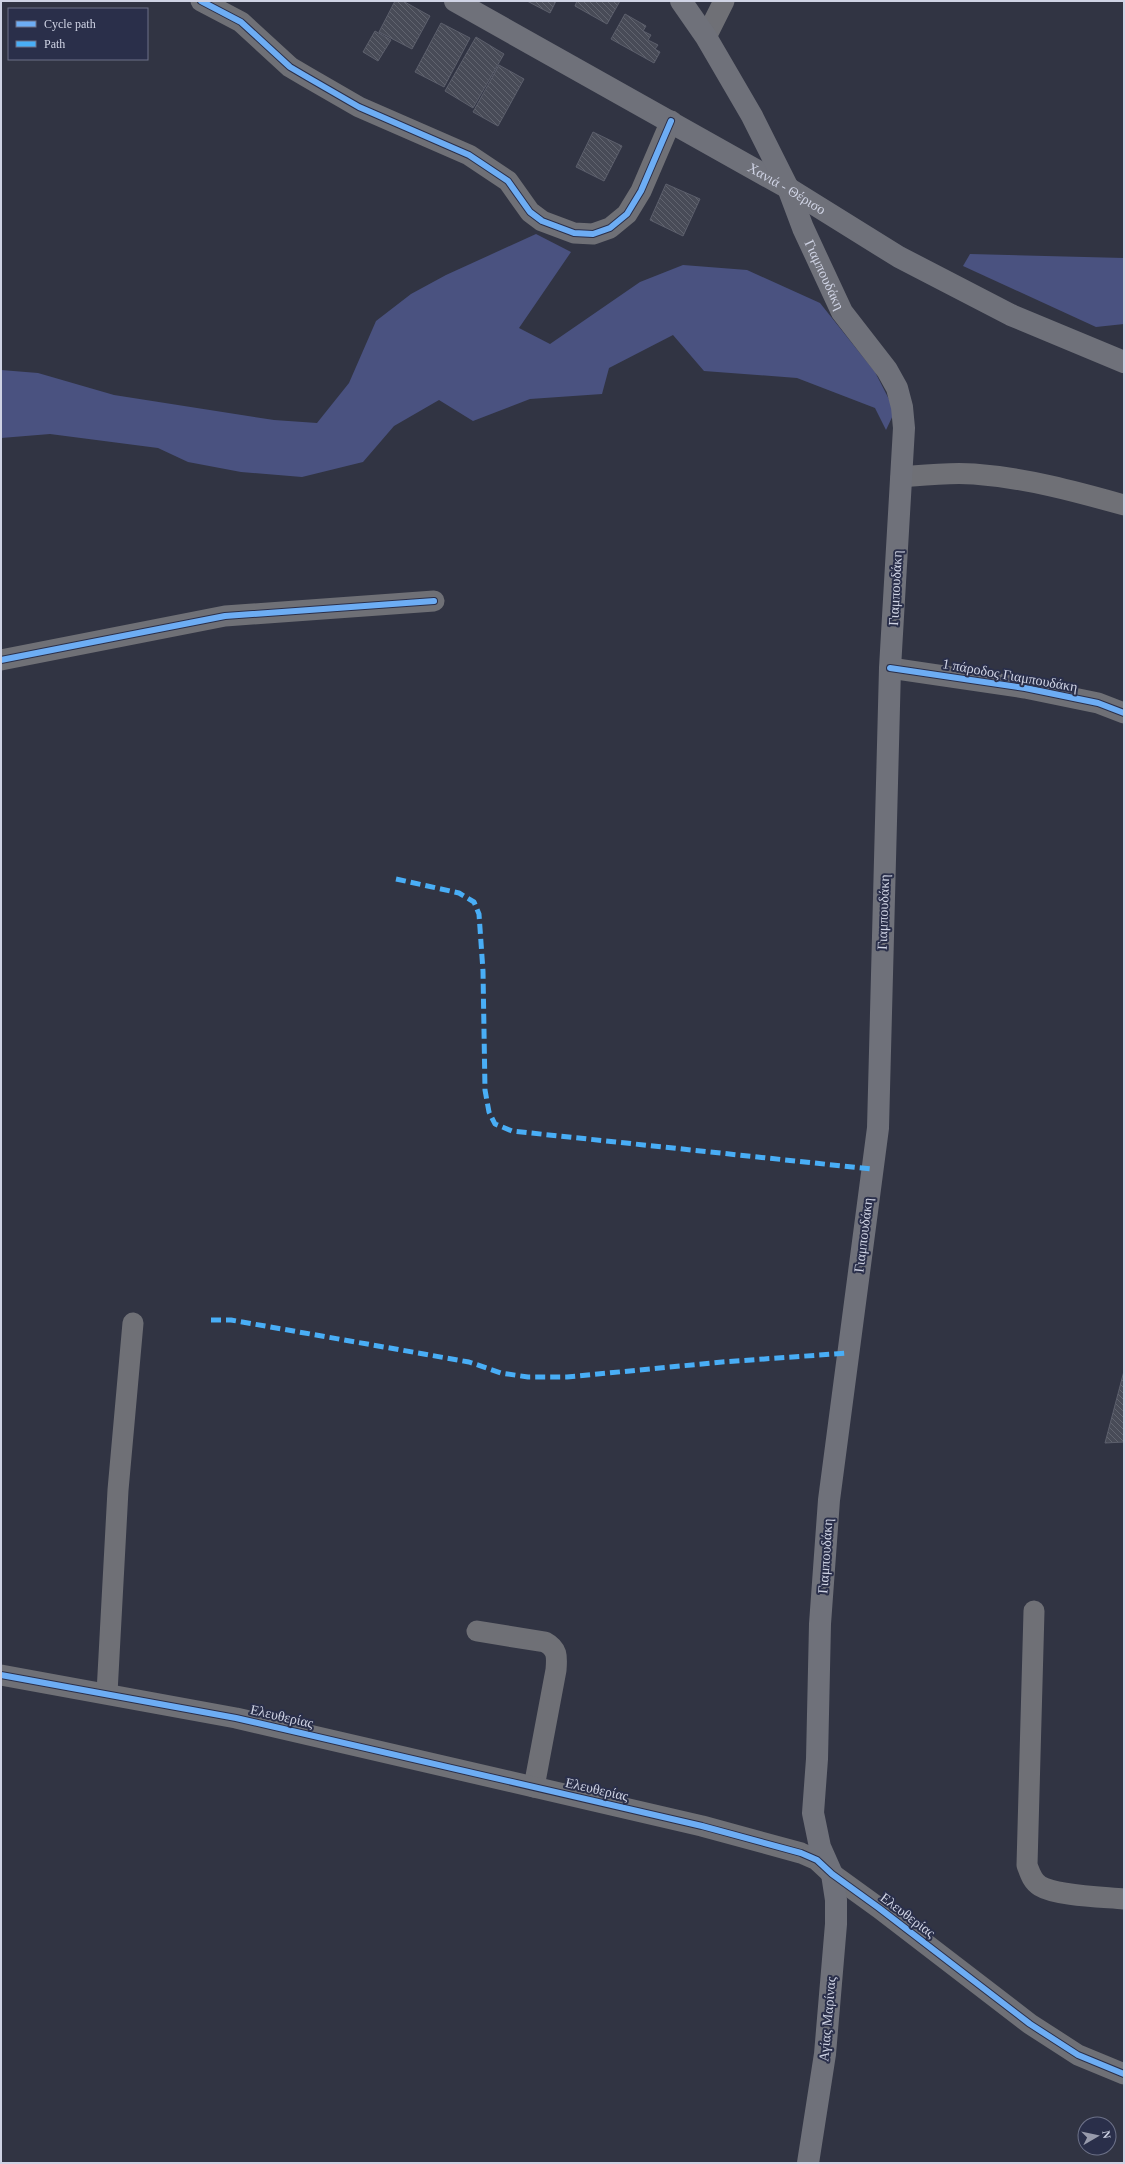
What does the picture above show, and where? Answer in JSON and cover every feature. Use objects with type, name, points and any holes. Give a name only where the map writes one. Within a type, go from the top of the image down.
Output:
[{"type":"main road","name":"Χανιά - Θέρισο","points":[[455,1],[788,188],[899,257],[1011,315],[1124,362]]},
{"type":"main road","name":"Γιαμπουδάκη","points":[[681,1],[706,37],[752,116],[788,188],[803,228],[842,312],[887,370],[897,388],[902,407],[904,428],[890,668],[878,1128],[828,1500],[820,1624],[817,1759],[813,1813],[820,1847],[832,1874]]},
{"type":"main road","name":"Αγίας Μαρίνας","points":[[808,2163],[826,2047],[836,1924],[836,1900],[832,1874]]},
{"type":"street","points":[[201,1],[241,22],[290,67],[359,107],[469,155],[508,181],[530,212],[542,221],[574,233],[593,234],[610,228],[627,214],[641,191],[671,121]]},
{"type":"street","points":[[706,37],[724,1]]},
{"type":"street","points":[[901,477],[973,474],[1006,477],[1044,483],[1124,505]]},
{"type":"street","points":[[1,660],[225,616],[434,601]]},
{"type":"street","name":"1 πάροδος Γιαμπουδάκη","points":[[890,668],[1025,688],[1098,703],[1124,713]]},
{"type":"street","points":[[107,1693],[118,1490],[133,1323]]},
{"type":"street","points":[[1034,1611],[1027,1865],[1034,1881],[1040,1886],[1054,1891],[1124,1899]]},
{"type":"street","points":[[477,1631],[545,1642],[553,1646],[557,1654],[556,1670],[534,1787]]},
{"type":"street","name":"Ελευθερίας","points":[[1,1675],[107,1693],[236,1718],[702,1826],[801,1853],[817,1860],[832,1874],[879,1908],[1030,2024],[1078,2055],[1124,2074]]},
{"type":"shaded area","points":[[536,234],[571,252],[519,328],[550,344],[640,282],[683,265],[747,270],[820,303],[875,372],[895,411],[886,430],[875,408],[797,378],[704,371],[673,335],[609,368],[602,394],[530,399],[473,421],[439,400],[394,426],[363,462],[302,477],[241,472],[188,462],[158,448],[50,434],[1,438],[1,370],[38,373],[114,395],[274,420],[317,423],[349,383],[376,321],[411,294],[446,275]]},
{"type":"shaded area","points":[[970,254],[1124,258],[1124,324],[1096,327],[963,266]]},
{"type":"building","points":[[395,1],[403,1],[430,16],[412,49],[379,32]]},
{"type":"building","points":[[527,1],[556,1],[550,13]]},
{"type":"building","points":[[577,1],[620,1],[607,24],[575,6]]},
{"type":"building","points":[[625,14],[646,26],[643,31],[651,35],[648,40],[658,45],[655,49],[660,52],[654,63],[611,39]]},
{"type":"building","points":[[441,23],[470,38],[444,87],[415,72]]},
{"type":"building","points":[[375,31],[391,40],[378,61],[363,52]]},
{"type":"building","points":[[476,37],[504,54],[473,108],[445,91]]},
{"type":"building","points":[[499,65],[524,79],[498,126],[473,112]]},
{"type":"building","points":[[593,132],[622,146],[604,181],[576,167]]},
{"type":"building","points":[[666,184],[700,199],[683,236],[650,220]]},
{"type":"building","points":[[1124,1371],[1124,1442],[1105,1443]]},
{"type":"marked path","points":[[396,879],[459,893],[474,902],[479,914],[483,971],[485,1090],[489,1112],[495,1124],[512,1131],[871,1169]]},
{"type":"marked path","points":[[211,1320],[231,1320],[469,1362],[501,1373],[528,1377],[567,1377],[722,1362],[848,1353]]},
{"type":"cycle path","points":[[201,1],[241,22],[290,67],[359,107],[469,155],[508,181],[530,212],[542,221],[574,233],[593,234],[610,228],[627,214],[641,191],[671,121]]},
{"type":"cycle path","points":[[1,660],[225,616],[434,601]]},
{"type":"cycle path","points":[[890,668],[1025,688],[1098,703],[1124,713]]},
{"type":"cycle path","points":[[1,1675],[236,1718],[702,1826],[801,1853],[817,1860],[832,1874],[879,1908],[1030,2024],[1078,2055],[1124,2074]]}]
